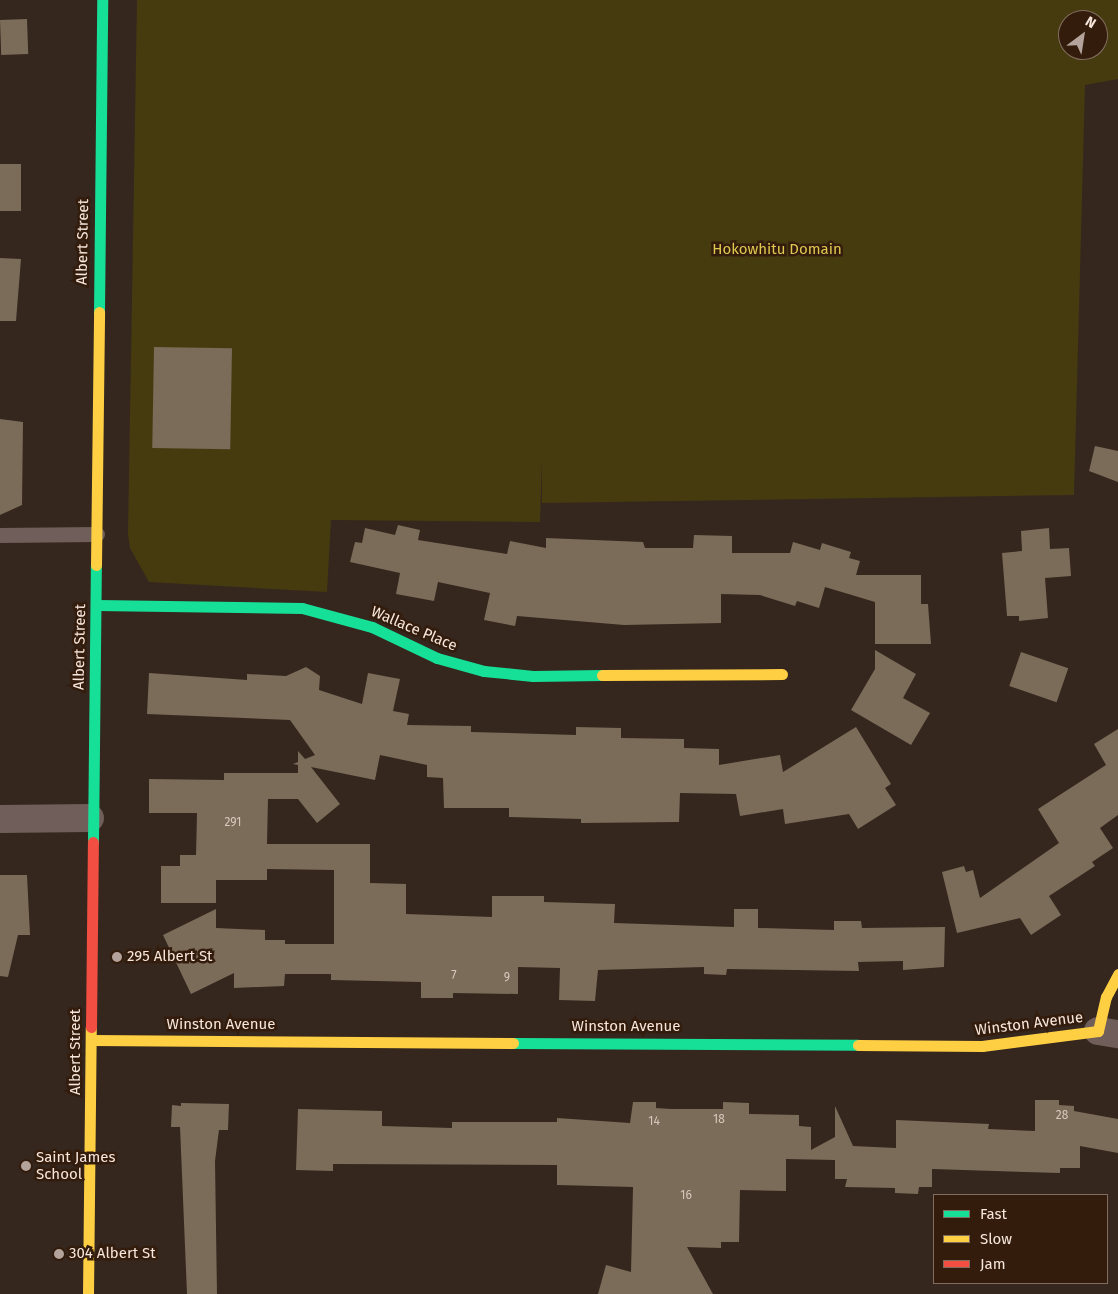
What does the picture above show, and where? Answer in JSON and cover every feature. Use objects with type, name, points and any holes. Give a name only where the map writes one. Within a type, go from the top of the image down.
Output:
[{"type":"street","name":"Albert Street","points":[[88,1294],[92,1040],[90,818],[96,605],[102,0]]},
{"type":"street","name":"Wallace Place","points":[[96,605],[302,608],[372,627],[438,658],[484,672],[533,676],[782,674]]},
{"type":"street","points":[[0,819],[90,818]]},
{"type":"street","name":"Winston Avenue","points":[[92,1040],[945,1047],[1108,1033],[1106,997],[1118,974]]},
{"type":"lane","points":[[0,535],[97,534]]},
{"type":"green space","name":"Hokowhitu Domain","points":[[137,0],[1118,0],[1118,79],[1085,85],[1074,495],[542,503],[542,459],[540,522],[331,520],[327,592],[149,582],[130,548],[128,534]]},
{"type":"building","points":[[27,19],[28,54],[1,55],[0,20]]},
{"type":"building","points":[[0,164],[21,164],[21,211],[0,211]]},
{"type":"building","points":[[0,258],[21,259],[16,321],[0,321]]},
{"type":"building","points":[[154,347],[232,348],[230,449],[152,448]]},
{"type":"building","points":[[0,419],[23,422],[22,505],[0,515]]},
{"type":"building","points":[[1095,446],[1118,451],[1118,482],[1089,471]]},
{"type":"building","points":[[398,525],[420,530],[418,540],[507,554],[510,541],[546,548],[546,538],[643,542],[645,548],[693,548],[694,535],[732,536],[732,553],[790,553],[793,542],[820,550],[822,543],[851,552],[849,558],[860,561],[856,575],[921,575],[921,604],[928,604],[931,644],[875,644],[875,602],[825,587],[819,608],[797,601],[795,606],[760,595],[721,594],[721,623],[624,625],[517,616],[515,626],[484,620],[490,593],[438,582],[434,601],[396,594],[400,573],[350,562],[355,542],[362,543],[365,528],[395,535]]},
{"type":"building","points":[[1049,528],[1050,549],[1069,548],[1071,576],[1045,578],[1048,618],[1019,621],[1019,616],[1007,616],[1002,553],[1022,551],[1021,531]]},
{"type":"building","points":[[875,650],[916,674],[903,698],[930,713],[911,745],[851,710],[875,669]]},
{"type":"building","points":[[1021,652],[1068,668],[1057,702],[1009,686]]},
{"type":"building","points":[[306,667],[320,676],[319,690],[362,704],[368,673],[400,679],[393,711],[409,714],[407,725],[471,726],[471,732],[576,735],[576,727],[621,728],[621,738],[684,739],[684,748],[719,749],[719,765],[780,755],[783,772],[856,727],[891,784],[885,788],[896,805],[858,829],[849,814],[785,824],[783,809],[740,816],[736,794],[680,793],[679,822],[581,823],[581,819],[509,817],[509,808],[444,808],[443,778],[427,777],[427,765],[380,755],[375,780],[311,767],[340,804],[317,823],[298,799],[268,799],[267,844],[370,844],[370,883],[406,884],[406,914],[492,917],[492,896],[544,896],[544,902],[615,904],[614,923],[734,927],[734,909],[758,909],[758,928],[834,930],[834,921],[861,921],[862,928],[945,927],[944,967],[903,970],[903,961],[858,962],[859,971],[727,969],[726,975],[704,974],[704,967],[598,970],[595,1001],[559,1000],[560,968],[518,967],[518,994],[453,993],[453,998],[421,998],[421,982],[331,980],[331,974],[285,974],[284,986],[234,988],[234,973],[191,994],[163,935],[216,909],[216,928],[265,930],[265,940],[285,940],[285,944],[334,944],[334,870],[267,869],[267,880],[216,880],[216,903],[161,903],[161,866],[180,866],[180,855],[196,855],[197,813],[149,813],[149,779],[224,780],[224,773],[298,773],[298,765],[293,764],[298,762],[298,751],[305,759],[315,755],[290,720],[147,714],[149,673],[247,680],[247,674],[286,676]]},
{"type":"building","points":[[1118,729],[1118,815],[1100,828],[1113,848],[1092,862],[1095,866],[1049,896],[1061,915],[1031,935],[1020,918],[957,933],[942,872],[964,866],[966,872],[973,870],[980,898],[1059,843],[1038,809],[1106,765],[1094,744]]},
{"type":"building","points":[[0,875],[27,875],[30,935],[18,935],[8,977],[0,976]]},
{"type":"building","points":[[1035,1100],[1059,1100],[1059,1105],[1074,1106],[1074,1111],[1118,1119],[1118,1153],[1080,1146],[1080,1168],[1060,1168],[1060,1173],[932,1169],[932,1187],[919,1187],[918,1194],[895,1193],[895,1188],[845,1187],[847,1179],[835,1179],[835,1160],[786,1159],[786,1191],[740,1190],[739,1242],[721,1242],[721,1248],[687,1247],[713,1294],[598,1294],[606,1265],[631,1272],[633,1187],[557,1185],[557,1165],[333,1164],[333,1171],[296,1170],[298,1109],[382,1111],[382,1126],[452,1128],[452,1122],[557,1122],[557,1118],[630,1123],[633,1102],[656,1102],[656,1108],[671,1109],[723,1109],[723,1102],[749,1103],[749,1114],[799,1115],[799,1126],[811,1127],[811,1150],[835,1137],[835,1106],[853,1146],[896,1148],[896,1120],[989,1124],[988,1129],[1035,1131]]},
{"type":"building","points":[[181,1103],[229,1104],[228,1130],[219,1130],[215,1161],[217,1294],[187,1294],[180,1127],[171,1127],[172,1105],[181,1106]]},
{"type":"traffic: fast","points":[[99,312],[102,0]]},
{"type":"traffic: fast","points":[[93,842],[96,565]]},
{"type":"traffic: fast","points":[[96,605],[302,608],[372,627],[437,658],[484,671],[533,676],[602,675]]},
{"type":"traffic: fast","points":[[513,1043],[858,1045]]},
{"type":"traffic: slow","points":[[96,565],[99,312]]},
{"type":"traffic: slow","points":[[602,675],[782,674]]},
{"type":"traffic: slow","points":[[858,1045],[982,1046],[1098,1031],[1106,997],[1118,974]]},
{"type":"traffic: slow","points":[[88,1294],[91,1027]]},
{"type":"traffic: slow","points":[[92,1040],[513,1043]]},
{"type":"traffic: jam","points":[[91,1027],[93,842]]},
{"type":"place","name":"295 Albert St","points":[[117,957]]},
{"type":"place","name":"Saint James School","points":[[26,1166]]},
{"type":"place","name":"304 Albert St","points":[[59,1254]]}]
